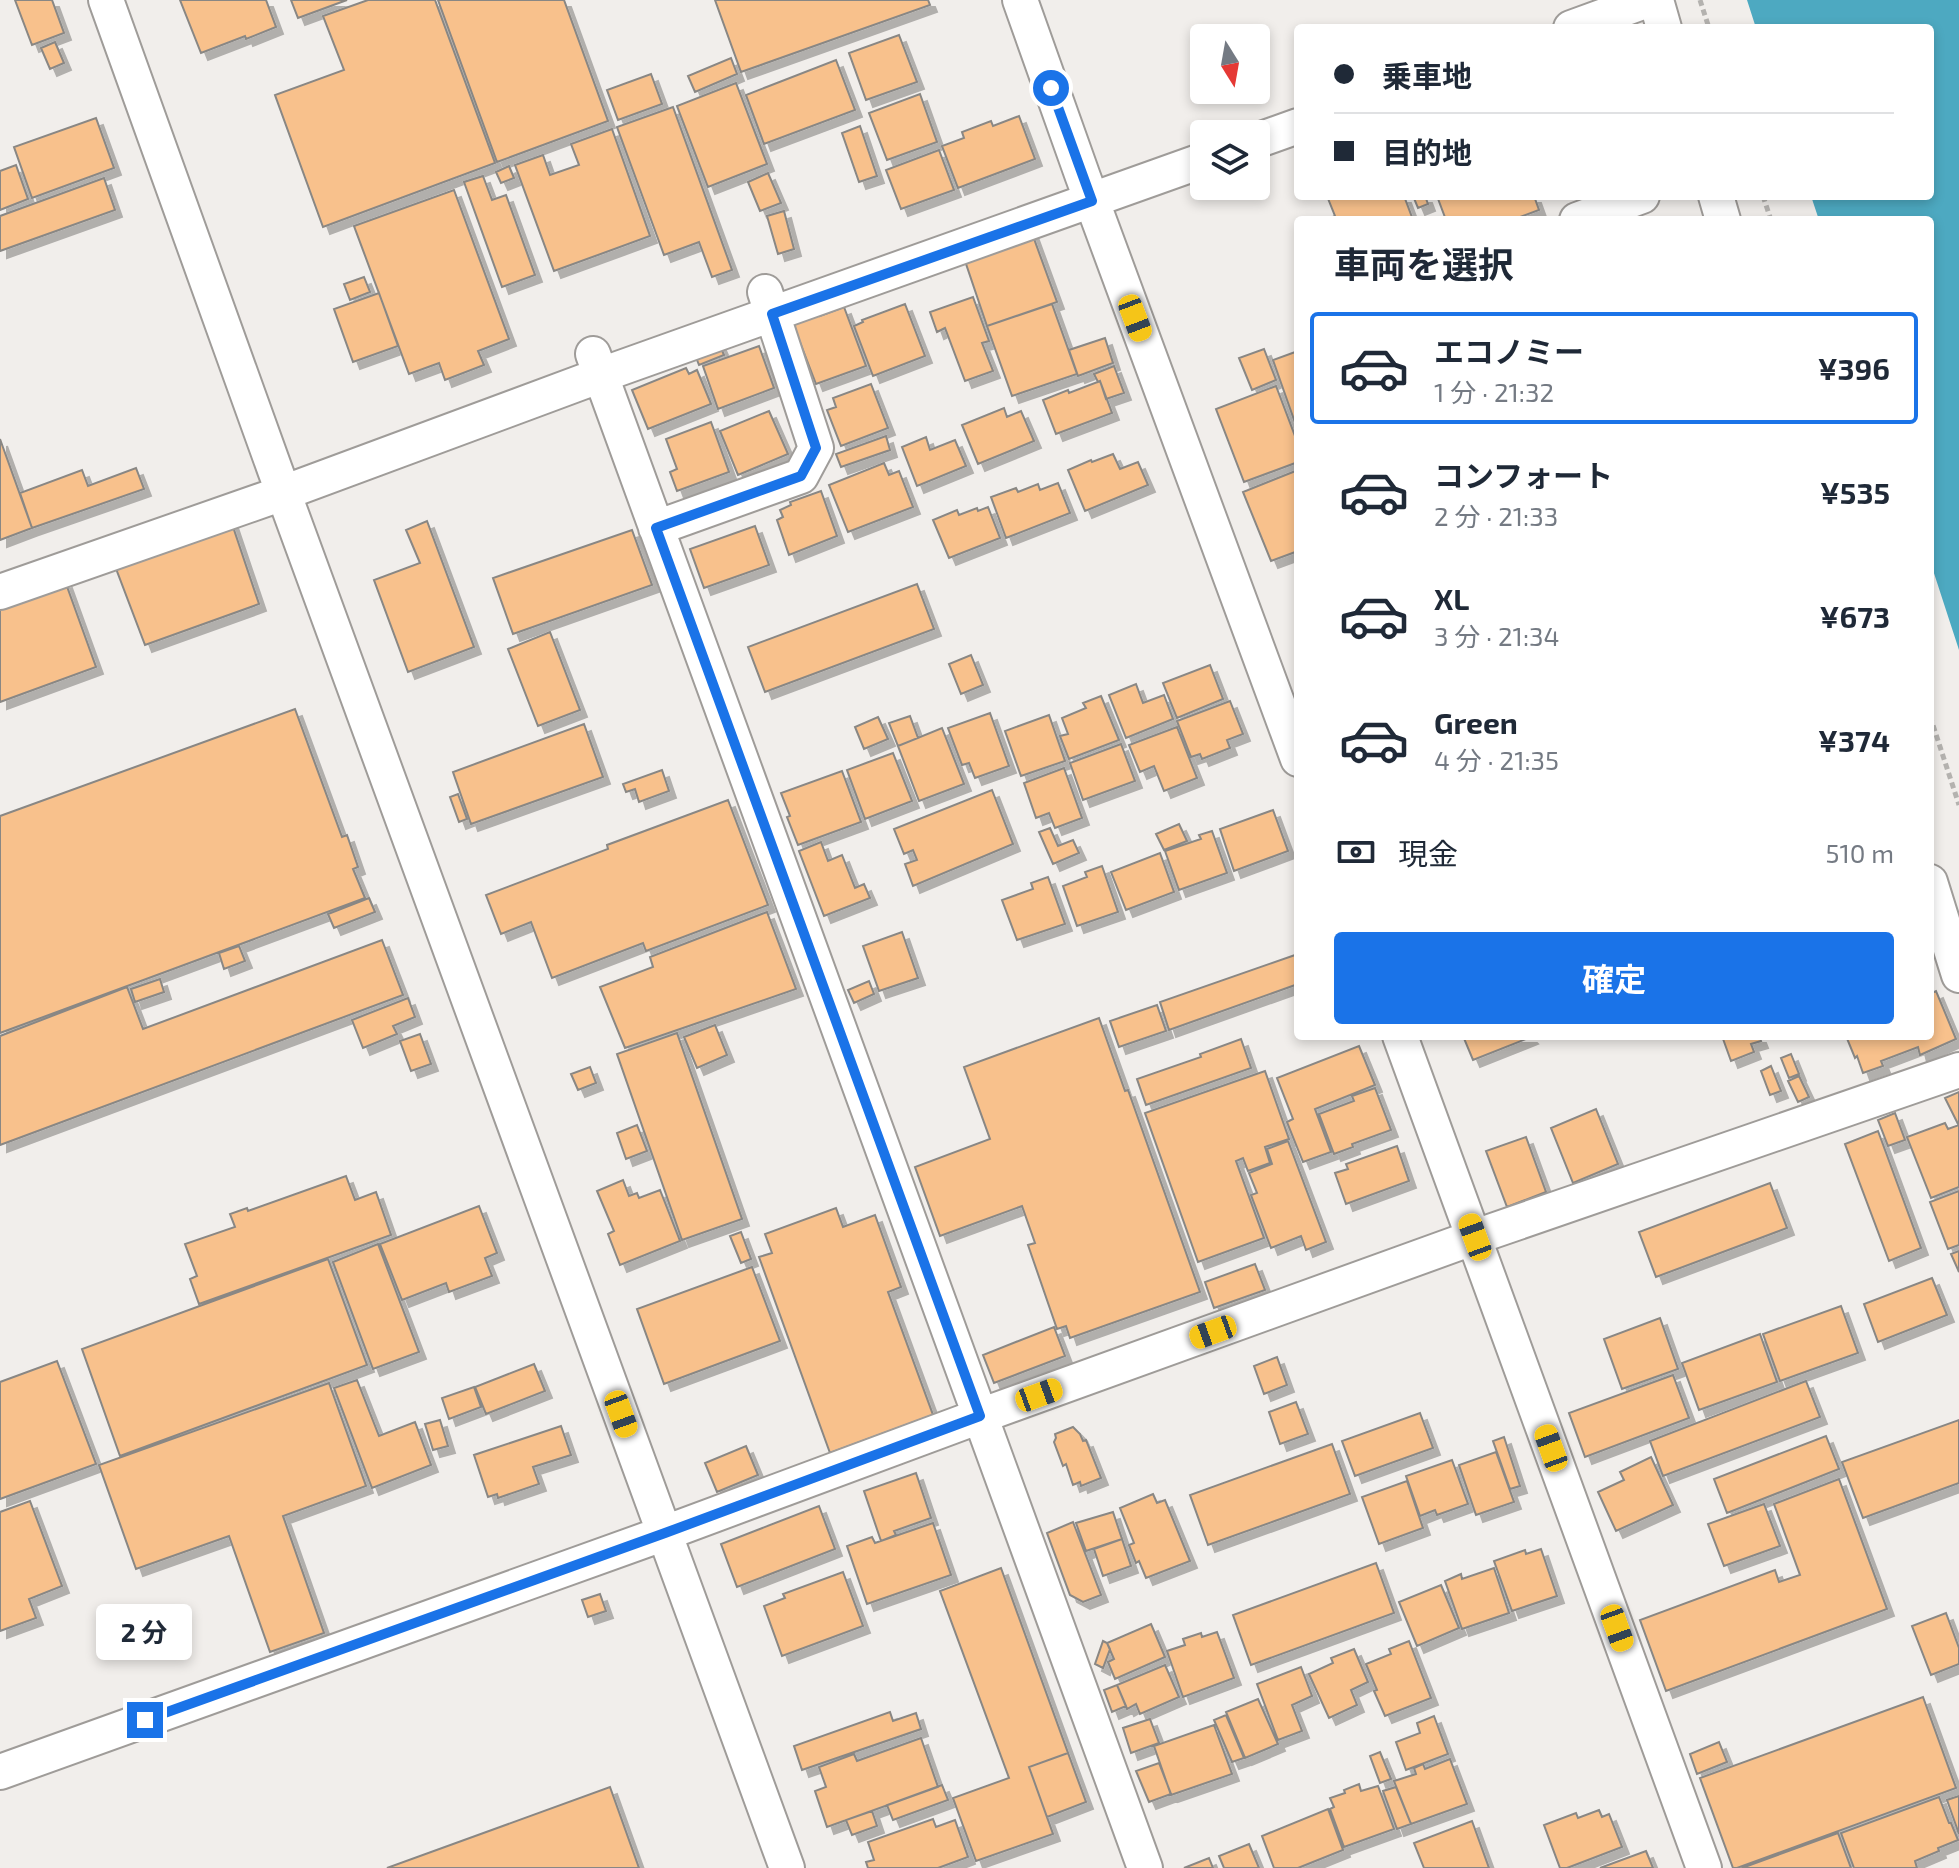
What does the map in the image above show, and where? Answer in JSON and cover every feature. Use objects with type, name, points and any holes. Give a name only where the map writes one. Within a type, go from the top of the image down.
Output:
[{"type":"street","points":[[106,0],[283,493],[787,1868]]},
{"type":"street","points":[[1020,0],[1294,748]]},
{"type":"street","points":[[1582,24],[1648,0]]},
{"type":"street","points":[[1656,0],[1663,24]]},
{"type":"street","points":[[1270,136],[1294,127]]},
{"type":"street","points":[[0,592],[283,493],[597,365],[768,303],[1092,201],[1190,165]]},
{"type":"street","points":[[1588,216],[1631,200]]},
{"type":"street","points":[[656,528],[801,476],[816,448],[768,303]]},
{"type":"street","points":[[597,365],[1145,1868]]},
{"type":"street","points":[[1934,895],[1959,975]]},
{"type":"street","points":[[1401,1040],[1704,1868]]},
{"type":"street","points":[[0,1772],[1475,1237],[1959,1070]]},
{"type":"path","points":[[1700,0],[1708,24]]},
{"type":"path","points":[[1934,728],[1959,805]]},
{"type":"water","points":[[1747,0],[1959,0],[1959,650],[1934,573],[1934,216],[1818,216],[1812,200],[1934,200],[1934,24],[1755,24]]},
{"type":"building","points":[[15,0],[52,0],[64,33],[32,45]]},
{"type":"building","points":[[180,0],[266,0],[276,27],[201,53]]},
{"type":"building","points":[[291,0],[347,0],[298,18]]},
{"type":"building","points":[[368,0],[435,0],[495,163],[323,227],[275,95],[344,70],[323,16]]},
{"type":"building","points":[[438,0],[564,0],[608,121],[497,162]]},
{"type":"building","points":[[715,0],[928,0],[930,5],[741,72]]},
{"type":"building","points":[[899,35],[917,82],[866,100],[849,53]]},
{"type":"building","points":[[55,42],[64,63],[50,69],[41,48]]},
{"type":"building","points":[[731,58],[737,74],[695,92],[688,76]]},
{"type":"building","points":[[836,60],[855,110],[764,144],[746,95]]},
{"type":"building","points":[[651,74],[662,104],[618,120],[607,90]]},
{"type":"building","points":[[736,83],[767,164],[708,187],[677,106]]},
{"type":"building","points":[[920,94],[937,142],[887,160],[869,113]]},
{"type":"building","points":[[673,107],[732,270],[712,277],[699,242],[664,255],[617,127]]},
{"type":"building","points":[[1019,116],[1035,159],[958,188],[942,146],[964,138],[962,132],[991,121],[993,126]]},
{"type":"building","points":[[96,118],[114,168],[32,198],[14,147]]},
{"type":"building","points":[[860,126],[877,176],[859,182],[842,133]]},
{"type":"building","points":[[612,129],[650,236],[554,271],[515,165],[543,155],[550,175],[579,165],[571,144]]},
{"type":"building","points":[[939,150],[954,190],[901,209],[886,170]]},
{"type":"building","points":[[16,165],[28,199],[0,210],[0,171]]},
{"type":"building","points":[[509,166],[514,178],[501,183],[496,172]]},
{"type":"building","points":[[768,173],[781,203],[760,211],[748,182]]},
{"type":"building","points":[[483,176],[492,200],[506,195],[535,275],[502,287],[464,182]]},
{"type":"building","points":[[104,178],[115,210],[0,251],[0,216]]},
{"type":"building","points":[[454,190],[509,339],[478,351],[484,365],[445,380],[439,363],[409,374],[354,226]]},
{"type":"building","points":[[1329,200],[1406,200],[1412,216],[1335,216]]},
{"type":"building","points":[[1415,200],[1426,200],[1428,204],[1418,208]]},
{"type":"building","points":[[1438,200],[1535,200],[1539,210],[1523,216],[1444,216]]},
{"type":"building","points":[[784,211],[794,249],[778,254],[767,216]]},
{"type":"building","points":[[1029,225],[1057,302],[987,326],[961,249]]},
{"type":"building","points":[[364,277],[370,292],[350,300],[344,284]]},
{"type":"building","points":[[379,293],[398,346],[353,362],[334,309]]},
{"type":"building","points":[[973,297],[989,341],[982,343],[993,371],[965,381],[945,328],[937,332],[930,312]]},
{"type":"building","points":[[905,304],[925,356],[873,376],[854,326]]},
{"type":"building","points":[[1052,304],[1077,374],[1012,396],[987,326]]},
{"type":"building","points":[[844,307],[866,366],[816,384],[793,324],[818,309],[820,316]]},
{"type":"building","points":[[716,337],[724,355],[699,365],[692,347]]},
{"type":"building","points":[[1105,338],[1113,363],[1078,376],[1069,350]]},
{"type":"building","points":[[759,346],[774,388],[718,409],[703,366]]},
{"type":"building","points":[[1264,349],[1276,380],[1252,390],[1239,358]]},
{"type":"building","points":[[1294,352],[1294,420],[1273,360]]},
{"type":"building","points":[[1114,366],[1124,393],[1106,399],[1094,374]]},
{"type":"building","points":[[686,368],[689,374],[697,370],[711,404],[648,429],[632,390]]},
{"type":"building","points":[[1100,381],[1112,413],[1056,434],[1043,400]]},
{"type":"building","points":[[871,384],[888,428],[841,446],[827,410],[836,407],[833,398]]},
{"type":"building","points":[[1276,386],[1294,433],[1294,463],[1244,482],[1216,409]]},
{"type":"building","points":[[1004,408],[1007,417],[1021,411],[1034,441],[978,464],[962,425]]},
{"type":"building","points":[[769,411],[788,454],[738,475],[720,431]]},
{"type":"building","points":[[711,422],[729,472],[677,491],[670,472],[677,469],[666,439]]},
{"type":"building","points":[[886,436],[890,450],[841,467],[836,454]]},
{"type":"building","points":[[926,437],[930,450],[955,440],[966,466],[917,486],[902,447]]},
{"type":"building","points":[[0,439],[32,528],[0,540]]},
{"type":"building","points":[[1113,454],[1120,469],[1138,462],[1148,485],[1085,511],[1068,470]]},
{"type":"building","points":[[884,463],[889,475],[899,471],[913,507],[848,532],[829,485]]},
{"type":"building","points":[[136,468],[144,489],[32,528],[20,493],[82,470],[88,486]]},
{"type":"building","points":[[1294,472],[1294,552],[1271,561],[1243,492]]},
{"type":"building","points":[[1058,483],[1070,513],[1006,538],[991,497],[1016,488],[1018,492],[1038,484],[1040,490]]},
{"type":"building","points":[[821,491],[837,536],[789,555],[777,520],[783,517],[780,510],[791,505],[790,502]]},
{"type":"building","points":[[988,507],[1000,538],[949,558],[933,520],[957,510],[959,515]]},
{"type":"building","points":[[229,515],[259,604],[145,645],[112,558]]},
{"type":"building","points":[[427,521],[474,647],[408,672],[374,580],[420,563],[406,530]]},
{"type":"building","points":[[755,526],[769,565],[704,588],[690,549]]},
{"type":"building","points":[[632,530],[652,585],[513,634],[493,578]]},
{"type":"building","points":[[65,581],[96,667],[0,702],[0,605]]},
{"type":"building","points":[[917,584],[934,629],[765,692],[748,647]]},
{"type":"building","points":[[550,632],[580,710],[538,726],[508,649]]},
{"type":"building","points":[[971,655],[983,685],[961,694],[949,664]]},
{"type":"building","points":[[1210,665],[1223,699],[1177,718],[1163,683]]},
{"type":"building","points":[[1136,684],[1143,703],[1164,695],[1173,719],[1126,738],[1109,695]]},
{"type":"building","points":[[1101,696],[1119,740],[1069,759],[1060,736],[1068,734],[1062,718],[1086,708],[1083,703]]},
{"type":"building","points":[[1230,701],[1243,734],[1227,740],[1230,748],[1202,759],[1200,754],[1191,757],[1177,721]]},
{"type":"building","points":[[295,709],[342,837],[347,835],[358,867],[353,869],[365,898],[0,1033],[0,816]]},
{"type":"building","points":[[990,713],[1009,766],[975,778],[969,763],[962,765],[948,728]]},
{"type":"building","points":[[1049,715],[1065,761],[1021,776],[1005,731]]},
{"type":"building","points":[[910,716],[918,738],[898,746],[889,723]]},
{"type":"building","points":[[878,717],[888,739],[864,749],[855,727]]},
{"type":"building","points":[[584,724],[603,777],[471,824],[453,772]]},
{"type":"building","points":[[1177,727],[1197,778],[1164,791],[1154,766],[1140,772],[1129,745]]},
{"type":"building","points":[[942,728],[964,784],[919,801],[898,746]]},
{"type":"building","points":[[1121,744],[1135,781],[1083,800],[1070,763]]},
{"type":"building","points":[[893,753],[912,801],[865,819],[847,770]]},
{"type":"building","points":[[1064,768],[1082,818],[1055,828],[1049,813],[1036,818],[1024,783]]},
{"type":"building","points":[[662,770],[669,791],[639,802],[635,789],[626,792],[623,784]]},
{"type":"building","points":[[842,771],[861,822],[798,845],[781,793]]},
{"type":"building","points":[[992,790],[1013,844],[913,886],[905,864],[917,860],[913,850],[904,854],[894,829]]},
{"type":"building","points":[[458,794],[467,819],[459,822],[450,797]]},
{"type":"building","points":[[728,800],[768,905],[646,951],[643,943],[552,978],[531,922],[501,934],[486,895]]},
{"type":"building","points":[[1273,810],[1288,851],[1234,871],[1220,829]]},
{"type":"building","points":[[1179,824],[1187,841],[1164,850],[1156,834]]},
{"type":"building","points":[[1050,828],[1058,846],[1073,840],[1079,853],[1053,864],[1039,832]]},
{"type":"building","points":[[1212,831],[1227,873],[1179,890],[1165,851],[1201,839],[1199,835]]},
{"type":"building","points":[[821,842],[828,861],[842,855],[855,888],[864,884],[870,898],[824,916],[799,851]]},
{"type":"building","points":[[1160,853],[1174,892],[1126,910],[1111,872]]},
{"type":"building","points":[[1102,866],[1118,912],[1077,926],[1063,886],[1087,877],[1085,872]]},
{"type":"building","points":[[1048,877],[1065,924],[1017,940],[1002,900],[1033,889],[1031,883]]},
{"type":"building","points":[[369,898],[375,912],[334,928],[328,914]]},
{"type":"building","points":[[767,912],[796,989],[625,1048],[600,987],[653,967],[650,957]]},
{"type":"building","points":[[902,932],[918,978],[879,991],[863,946]]},
{"type":"building","points":[[382,940],[403,995],[0,1145],[0,1036],[127,987],[143,1029]]},
{"type":"building","points":[[239,946],[245,961],[224,969],[219,953]]},
{"type":"building","points":[[1294,955],[1294,985],[1169,1030],[1160,1002]]},
{"type":"building","points":[[160,979],[164,992],[135,1002],[131,989]]},
{"type":"building","points":[[869,981],[874,994],[854,1003],[848,990]]},
{"type":"building","points":[[1936,991],[1956,1039],[1920,1055],[1918,1047],[1881,1061],[1883,1066],[1863,1073],[1857,1056],[1855,1058],[1848,1040],[1934,1040]]},
{"type":"building","points":[[408,998],[415,1017],[393,1026],[397,1034],[363,1048],[352,1020]]},
{"type":"building","points":[[1157,1005],[1166,1031],[1119,1047],[1110,1021]]},
{"type":"building","points":[[1099,1018],[1200,1292],[1070,1338],[1066,1326],[1057,1329],[1028,1245],[1035,1243],[1022,1206],[940,1236],[915,1167],[990,1139],[964,1067]]},
{"type":"building","points":[[715,1025],[727,1055],[697,1068],[684,1037]]},
{"type":"building","points":[[677,1033],[742,1219],[682,1240],[617,1054]]},
{"type":"building","points":[[420,1034],[431,1064],[411,1071],[400,1041]]},
{"type":"building","points":[[1241,1039],[1251,1068],[1146,1105],[1137,1079],[1201,1057],[1200,1054]]},
{"type":"building","points":[[1465,1040],[1523,1040],[1473,1060]]},
{"type":"building","points":[[1723,1040],[1761,1040],[1751,1044],[1754,1052],[1731,1061]]},
{"type":"building","points":[[1359,1046],[1375,1085],[1315,1109],[1331,1152],[1303,1162],[1287,1122],[1293,1119],[1277,1078]]},
{"type":"building","points":[[1791,1054],[1799,1074],[1789,1078],[1781,1058]]},
{"type":"building","points":[[1771,1066],[1781,1091],[1770,1095],[1761,1071]]},
{"type":"building","points":[[590,1067],[596,1083],[578,1090],[571,1074]]},
{"type":"building","points":[[1265,1071],[1289,1139],[1265,1147],[1270,1163],[1248,1171],[1243,1158],[1236,1161],[1264,1238],[1198,1262],[1145,1113]]},
{"type":"building","points":[[1799,1076],[1809,1097],[1798,1102],[1788,1081]]},
{"type":"building","points":[[1375,1088],[1391,1130],[1334,1154],[1319,1114],[1354,1101],[1352,1096]]},
{"type":"building","points":[[1959,1092],[1959,1123],[1958,1124],[1945,1098]]},
{"type":"building","points":[[1596,1109],[1618,1164],[1573,1183],[1551,1128]]},
{"type":"building","points":[[1895,1113],[1905,1140],[1888,1146],[1878,1120]]},
{"type":"building","points":[[1945,1123],[1948,1129],[1959,1125],[1959,1187],[1931,1198],[1907,1137]]},
{"type":"building","points":[[637,1125],[647,1151],[626,1159],[617,1133]]},
{"type":"building","points":[[1878,1131],[1921,1248],[1889,1261],[1845,1144]]},
{"type":"building","points":[[1526,1137],[1546,1192],[1507,1207],[1486,1151]]},
{"type":"building","points":[[1288,1141],[1326,1242],[1306,1250],[1301,1236],[1271,1248],[1251,1195],[1257,1193],[1249,1173],[1272,1164],[1267,1149]]},
{"type":"building","points":[[1397,1146],[1409,1181],[1346,1204],[1335,1173],[1348,1169],[1346,1164]]},
{"type":"building","points":[[346,1176],[355,1200],[376,1192],[391,1235],[199,1304],[190,1279],[197,1276],[185,1244],[235,1227],[230,1214],[247,1208],[248,1211]]},
{"type":"building","points":[[623,1180],[629,1196],[637,1193],[639,1198],[660,1190],[680,1241],[620,1265],[608,1234],[614,1231],[597,1191]]},
{"type":"building","points":[[1770,1183],[1787,1228],[1656,1277],[1639,1232]]},
{"type":"building","points":[[1959,1191],[1959,1245],[1948,1249],[1930,1202]]},
{"type":"building","points":[[479,1206],[497,1253],[485,1258],[492,1276],[449,1292],[446,1283],[402,1300],[380,1244]]},
{"type":"building","points":[[836,1208],[843,1227],[875,1215],[901,1287],[888,1292],[933,1415],[830,1453],[759,1257],[772,1253],[765,1234]]},
{"type":"building","points":[[741,1232],[751,1259],[741,1263],[730,1236]]},
{"type":"building","points":[[378,1244],[419,1352],[373,1369],[333,1262]]},
{"type":"building","points":[[1959,1251],[1959,1272],[1951,1254]]},
{"type":"building","points":[[328,1259],[367,1365],[120,1456],[82,1349]]},
{"type":"building","points":[[1255,1264],[1265,1290],[1214,1308],[1205,1282]]},
{"type":"building","points":[[752,1267],[780,1341],[664,1384],[637,1309]]},
{"type":"building","points":[[1932,1278],[1947,1315],[1878,1342],[1864,1304]]},
{"type":"building","points":[[1841,1306],[1858,1353],[1780,1381],[1763,1334]]},
{"type":"building","points":[[1660,1318],[1678,1369],[1622,1389],[1604,1339]]},
{"type":"building","points":[[1054,1327],[1065,1356],[994,1383],[983,1355]]},
{"type":"building","points":[[1760,1334],[1777,1382],[1699,1410],[1682,1363]]},
{"type":"building","points":[[1277,1357],[1287,1385],[1264,1394],[1254,1366]]},
{"type":"building","points":[[57,1361],[96,1464],[0,1499],[0,1382]]},
{"type":"building","points":[[534,1364],[545,1391],[486,1414],[475,1387]]},
{"type":"building","points":[[1673,1375],[1689,1418],[1585,1457],[1569,1413]]},
{"type":"building","points":[[357,1380],[379,1436],[415,1422],[431,1465],[372,1488],[334,1388]]},
{"type":"building","points":[[1806,1381],[1820,1417],[1663,1476],[1650,1441]]},
{"type":"building","points":[[329,1383],[366,1486],[283,1516],[324,1633],[270,1652],[229,1536],[136,1569],[99,1465]]},
{"type":"building","points":[[474,1387],[481,1407],[449,1419],[442,1398]]},
{"type":"building","points":[[1296,1402],[1308,1434],[1280,1444],[1269,1412]]},
{"type":"building","points":[[1420,1413],[1433,1448],[1355,1476],[1342,1441]]},
{"type":"building","points":[[440,1420],[448,1446],[433,1450],[425,1424]]},
{"type":"building","points":[[1959,1420],[1959,1483],[1863,1518],[1842,1462]]},
{"type":"building","points":[[561,1426],[571,1455],[533,1467],[539,1484],[498,1498],[497,1494],[488,1497],[474,1455]]},
{"type":"building","points":[[1073,1427],[1083,1441],[1086,1440],[1101,1478],[1081,1486],[1080,1482],[1073,1485],[1054,1442],[1055,1434]]},
{"type":"building","points":[[1826,1436],[1839,1469],[1727,1513],[1714,1479]]},
{"type":"building","points":[[1504,1437],[1520,1486],[1510,1489],[1493,1441]]},
{"type":"building","points":[[1332,1444],[1350,1494],[1208,1545],[1190,1495]]},
{"type":"building","points":[[746,1446],[758,1475],[717,1492],[705,1463]]},
{"type":"building","points":[[1496,1452],[1514,1502],[1476,1515],[1459,1465]]},
{"type":"building","points":[[1651,1457],[1673,1505],[1616,1531],[1598,1492],[1624,1480],[1620,1472]]},
{"type":"building","points":[[1452,1460],[1468,1504],[1437,1515],[1435,1510],[1420,1516],[1406,1476]]},
{"type":"building","points":[[916,1473],[931,1518],[894,1531],[896,1535],[881,1541],[864,1491]]},
{"type":"building","points":[[1839,1479],[1887,1609],[1666,1691],[1640,1620],[1775,1570],[1779,1582],[1800,1575],[1774,1504]]},
{"type":"building","points":[[1407,1481],[1423,1528],[1379,1544],[1362,1497]]},
{"type":"building","points":[[1153,1494],[1157,1503],[1165,1500],[1190,1561],[1146,1578],[1129,1545],[1134,1543],[1120,1508]]},
{"type":"building","points":[[30,1501],[62,1586],[29,1599],[36,1618],[0,1631],[0,1512]]},
{"type":"building","points":[[1764,1504],[1780,1546],[1724,1566],[1708,1524]]},
{"type":"building","points":[[819,1506],[835,1549],[737,1587],[721,1544]]},
{"type":"building","points":[[1113,1512],[1122,1539],[1086,1551],[1076,1523]]},
{"type":"building","points":[[1073,1522],[1101,1595],[1083,1602],[1070,1595],[1047,1533]]},
{"type":"building","points":[[933,1523],[951,1575],[867,1604],[847,1546],[872,1537],[875,1543]]},
{"type":"building","points":[[1122,1539],[1131,1566],[1103,1576],[1094,1549]]},
{"type":"building","points":[[1541,1549],[1557,1596],[1512,1611],[1494,1561],[1525,1550],[1526,1554]]},
{"type":"building","points":[[1376,1563],[1394,1613],[1251,1665],[1233,1615]]},
{"type":"building","points":[[1001,1568],[1068,1753],[1029,1767],[1053,1834],[976,1861],[953,1798],[1009,1778],[940,1591]]},
{"type":"building","points":[[1494,1568],[1509,1613],[1462,1629],[1445,1581],[1461,1574],[1462,1579]]},
{"type":"building","points":[[843,1572],[863,1626],[782,1656],[764,1606],[785,1598],[783,1594]]},
{"type":"building","points":[[1441,1585],[1459,1628],[1417,1646],[1399,1602]]},
{"type":"building","points":[[600,1594],[606,1611],[588,1617],[582,1600]]},
{"type":"building","points":[[1946,1613],[1959,1648],[1959,1664],[1931,1675],[1912,1626]]},
{"type":"building","points":[[1151,1624],[1165,1657],[1115,1679],[1108,1662],[1114,1659],[1107,1643]]},
{"type":"building","points":[[1217,1632],[1234,1678],[1183,1697],[1167,1651],[1185,1645],[1183,1639]]},
{"type":"building","points":[[1103,1641],[1110,1649],[1103,1668],[1095,1664]]},
{"type":"building","points":[[1409,1641],[1431,1698],[1385,1716],[1366,1664],[1391,1654],[1389,1649]]},
{"type":"building","points":[[1354,1649],[1368,1682],[1351,1690],[1357,1705],[1329,1718],[1309,1674],[1333,1663],[1331,1658]]},
{"type":"building","points":[[1165,1665],[1179,1697],[1140,1714],[1136,1704],[1127,1709],[1117,1685]]},
{"type":"building","points":[[1301,1667],[1312,1696],[1292,1705],[1302,1731],[1278,1740],[1257,1684]]},
{"type":"building","points":[[1117,1685],[1126,1706],[1112,1712],[1104,1690]]},
{"type":"building","points":[[1923,1697],[1956,1788],[1733,1868],[1700,1778]]},
{"type":"building","points":[[1258,1699],[1278,1744],[1245,1758],[1226,1712]]},
{"type":"building","points":[[890,1712],[893,1721],[916,1713],[921,1729],[802,1770],[794,1746]]},
{"type":"building","points":[[1226,1715],[1244,1758],[1232,1762],[1214,1720]]},
{"type":"building","points":[[1434,1716],[1448,1754],[1406,1770],[1396,1742],[1420,1733],[1417,1723]]},
{"type":"building","points":[[1150,1719],[1159,1743],[1131,1753],[1123,1728]]},
{"type":"building","points":[[1214,1725],[1232,1774],[1171,1795],[1154,1746]]},
{"type":"building","points":[[921,1738],[938,1787],[827,1827],[815,1791],[826,1787],[819,1767],[854,1754],[857,1761]]},
{"type":"building","points":[[1719,1742],[1727,1762],[1697,1774],[1690,1754]]},
{"type":"building","points":[[1380,1752],[1391,1779],[1380,1783],[1370,1756]]},
{"type":"building","points":[[1068,1753],[1086,1802],[1047,1817],[1029,1767]]},
{"type":"building","points":[[1450,1759],[1467,1804],[1411,1824],[1394,1781],[1416,1774],[1414,1768],[1423,1764],[1425,1769]]},
{"type":"building","points":[[1159,1763],[1171,1794],[1149,1802],[1136,1771]]},
{"type":"building","points":[[1359,1784],[1361,1791],[1378,1786],[1394,1829],[1344,1847],[1330,1809],[1334,1807],[1330,1798]]},
{"type":"building","points":[[942,1785],[948,1800],[893,1820],[887,1805]]},
{"type":"building","points":[[610,1787],[639,1868],[387,1868]]},
{"type":"building","points":[[1396,1787],[1411,1824],[1397,1829],[1383,1791]]},
{"type":"building","points":[[1959,1796],[1959,1834],[1947,1800]]},
{"type":"building","points":[[1939,1797],[1958,1840],[1915,1861],[1917,1868],[1854,1868],[1841,1833]]},
{"type":"building","points":[[1328,1809],[1343,1850],[1298,1868],[1274,1868],[1262,1836]]},
{"type":"building","points":[[1599,1810],[1602,1817],[1609,1814],[1622,1847],[1560,1868],[1544,1825],[1576,1813],[1578,1818]]},
{"type":"building","points":[[872,1811],[877,1826],[852,1835],[846,1820]]},
{"type":"building","points":[[933,1819],[936,1827],[955,1820],[968,1857],[938,1868],[868,1868],[866,1862],[874,1860],[868,1842]]},
{"type":"building","points":[[1472,1821],[1489,1868],[1424,1868],[1414,1843]]},
{"type":"building","points":[[1838,1833],[1851,1868],[1742,1868]]},
{"type":"building","points":[[1249,1844],[1259,1868],[1224,1868],[1219,1856]]},
{"type":"building","points":[[1646,1851],[1653,1868],[1600,1868]]},
{"type":"building","points":[[1209,1858],[1213,1868],[1184,1868]]},
{"type":"route","points":[[145,1720],[980,1416],[656,528],[801,476],[816,448],[772,314],[1092,201],[1051,88]]}]
